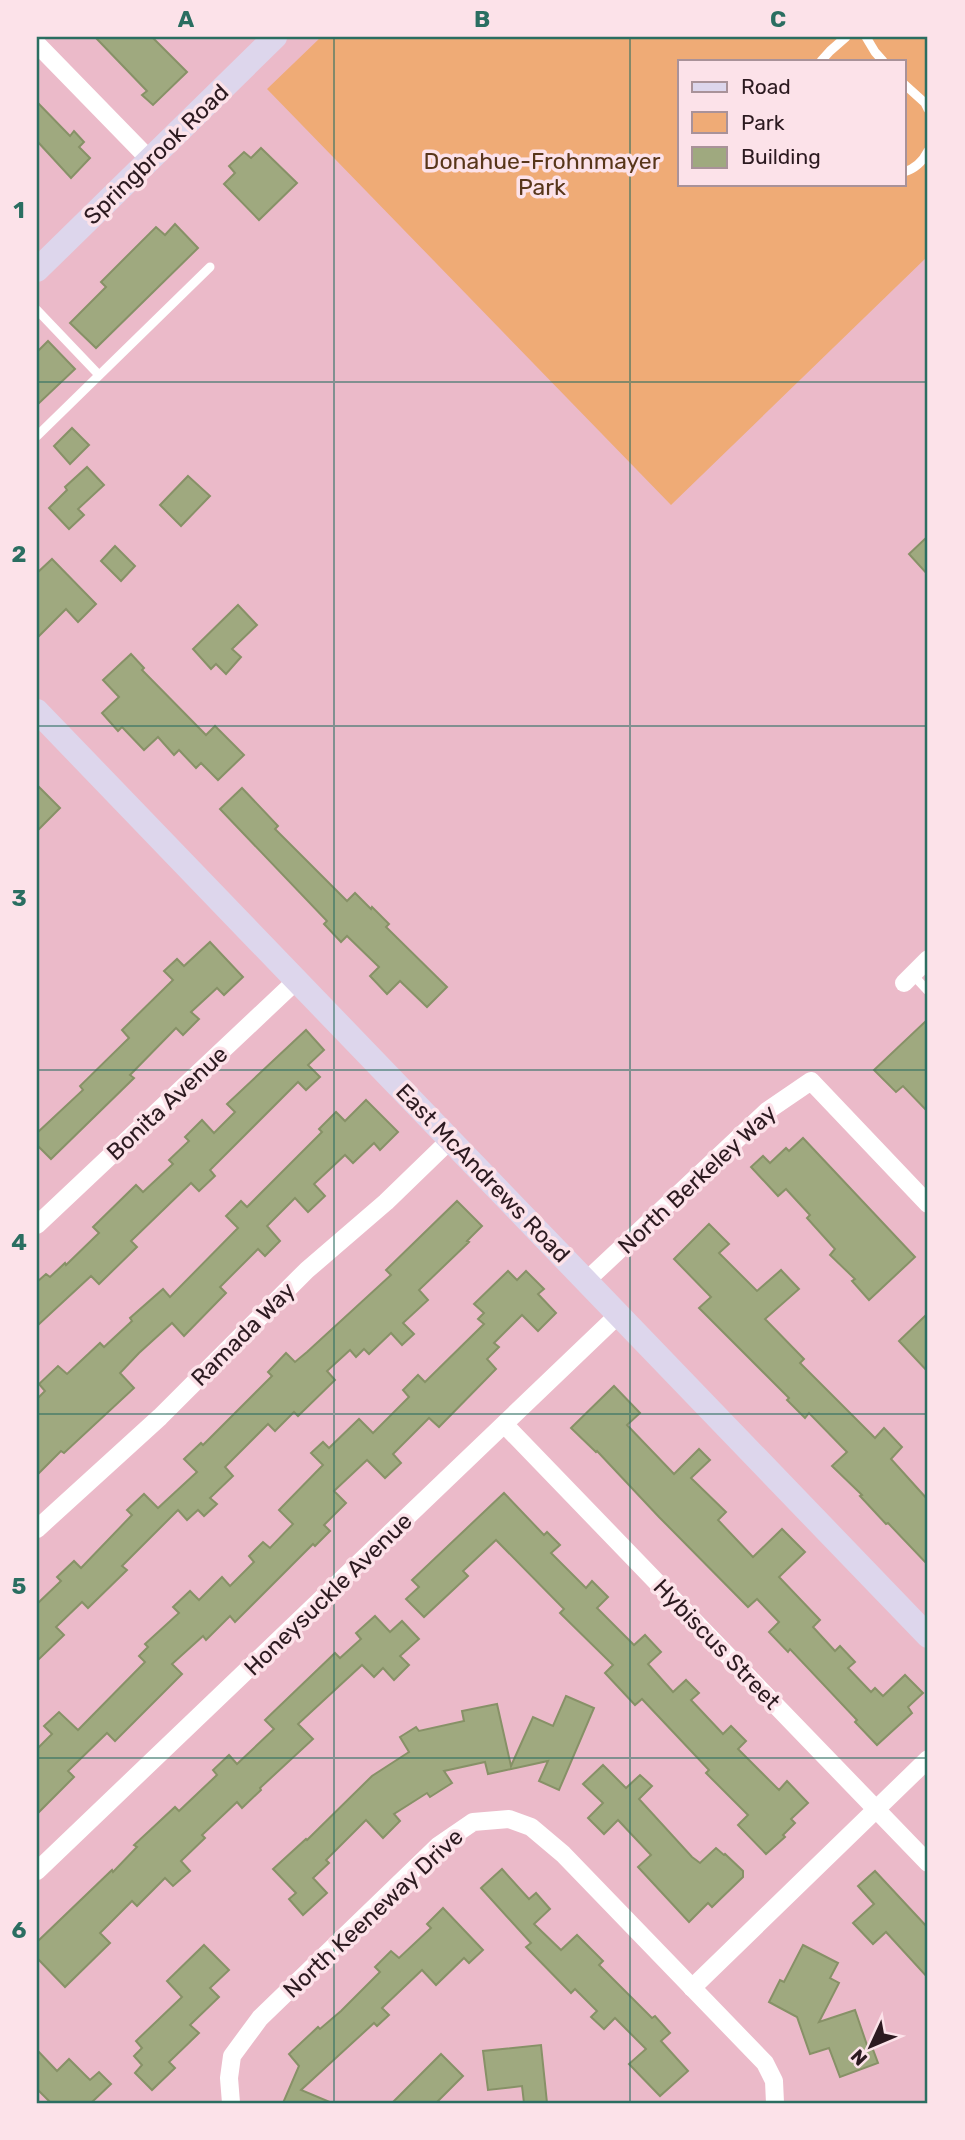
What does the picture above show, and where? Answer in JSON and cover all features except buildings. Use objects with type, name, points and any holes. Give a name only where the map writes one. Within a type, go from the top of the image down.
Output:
[{"type":"main road","name":"Springbrook Road","points":[[39,262],[150,160],[275,37]]},
{"type":"main road","name":"East McAndrews Road","points":[[37,710],[928,1636]]},
{"type":"street","points":[[37,44],[150,160]]},
{"type":"street","points":[[908,979],[928,959]]},
{"type":"street","name":"Bonita Avenue","points":[[37,1225],[297,980]]},
{"type":"street","name":"North Berkeley Way","points":[[586,1281],[767,1111],[811,1081],[928,1203]]},
{"type":"street","name":"Ramada Way","points":[[37,1529],[160,1417],[307,1270],[386,1202],[450,1140]]},
{"type":"street","name":"Honeysuckle Avenue","points":[[37,1871],[618,1315]]},
{"type":"street","name":"Hybiscus Street","points":[[505,1425],[928,1863]]},
{"type":"street","points":[[692,1988],[928,1759]]},
{"type":"street","name":"North Keeneway Drive","points":[[231,2103],[229,2078],[232,2056],[260,2018],[438,1846],[473,1822],[509,1819],[531,1827],[563,1854],[765,2063],[774,2081],[775,2103]]},
{"type":"lane","points":[[822,60],[846,37]]},
{"type":"lane","points":[[866,37],[882,60]]},
{"type":"lane","points":[[906,86],[928,109]]},
{"type":"lane","points":[[906,171],[925,158],[928,151]]},
{"type":"lane","points":[[37,436],[210,267]]},
{"type":"lane","points":[[37,310],[99,375]]},
{"type":"lane","points":[[908,979],[928,991]]},
{"type":"green space","name":"Donahue-Frohnmayer Park","points":[[321,37],[928,37],[928,256],[671,505],[267,89]]}]
